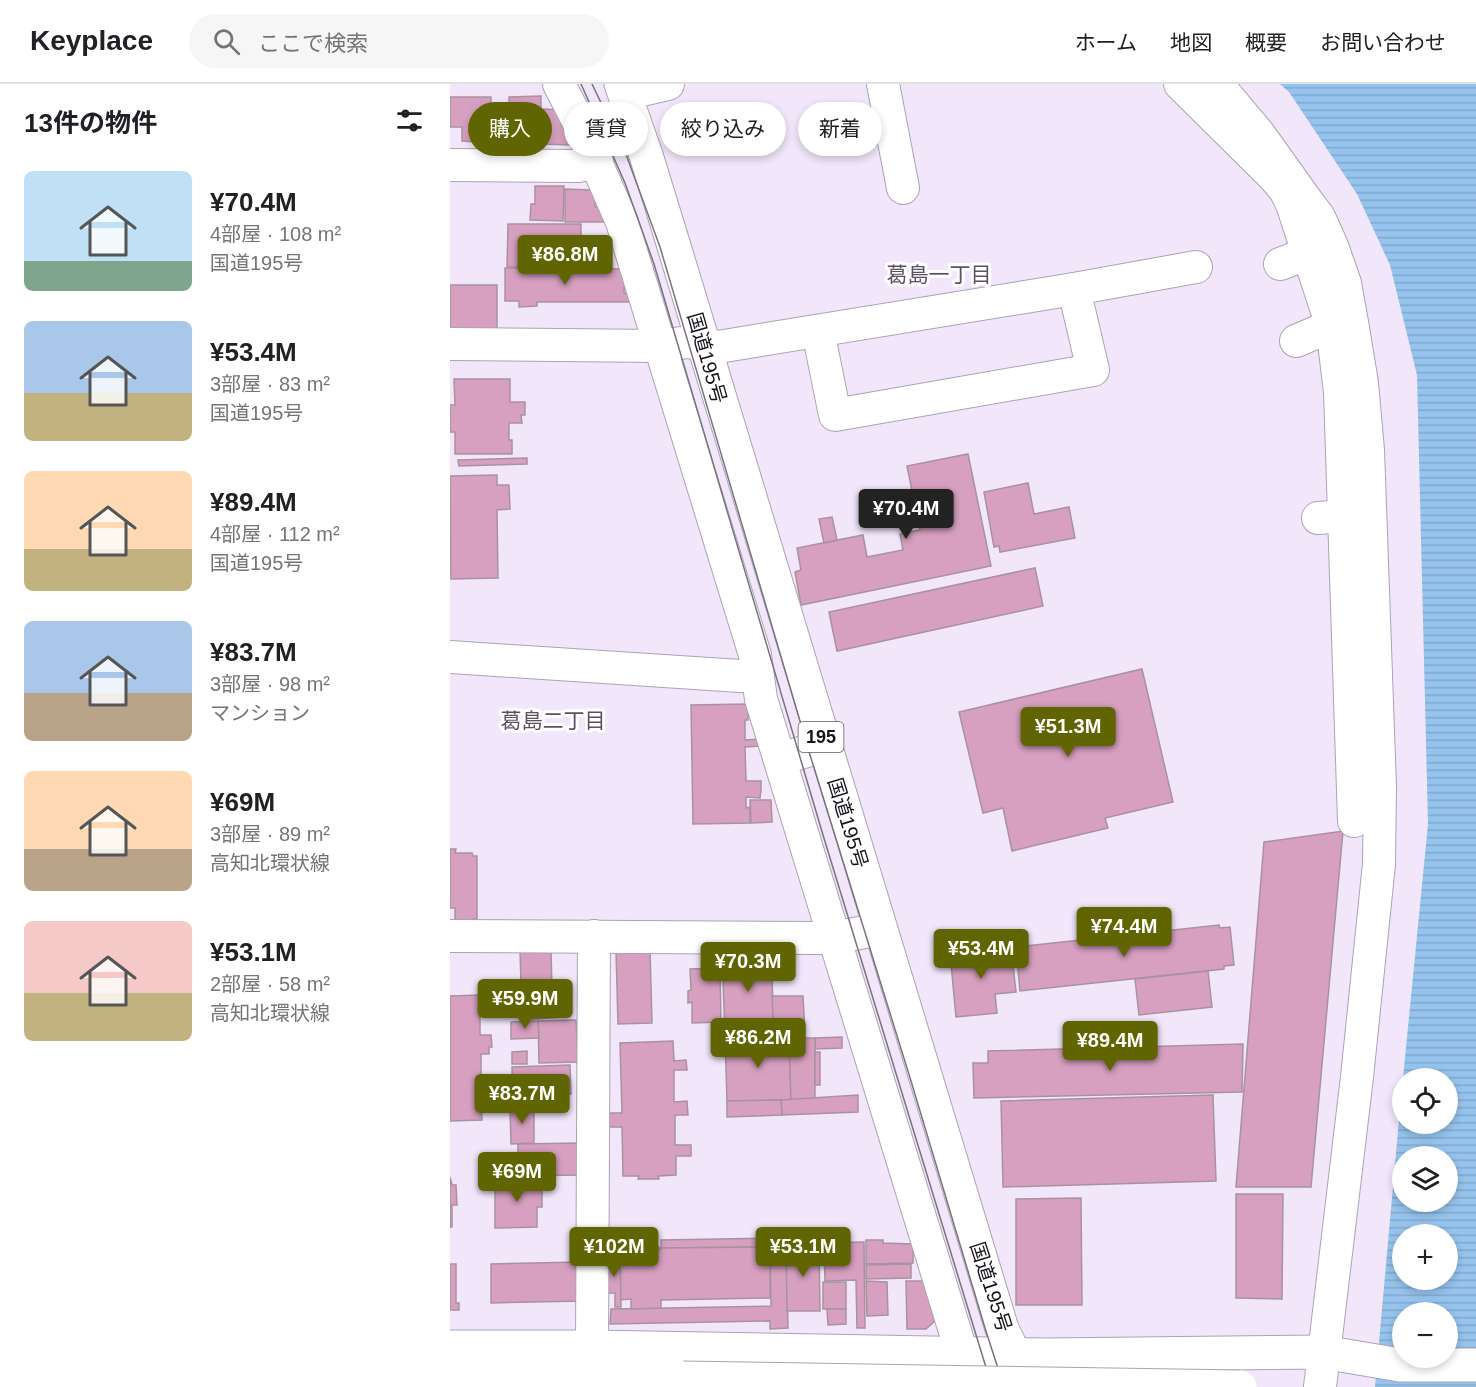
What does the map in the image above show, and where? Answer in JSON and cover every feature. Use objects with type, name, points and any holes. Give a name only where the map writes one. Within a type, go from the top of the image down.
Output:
[{"type":"main road","name":"国道195号","points":[[623,89],[673,243],[1002,1329],[1030,1387]]},
{"type":"main road","points":[[450,1347],[592,1347],[1015,1355],[1329,1353],[1400,1365],[1476,1365]]},
{"type":"main road","points":[[450,1377],[683,1378],[1240,1387]]},
{"type":"street","points":[[559,84],[597,162],[622,222],[754,655],[761,699],[962,1354]]},
{"type":"street","points":[[623,89],[668,84]]},
{"type":"street","points":[[883,84],[903,188]]},
{"type":"street","points":[[1180,84],[1285,180],[1319,217],[1345,283],[1362,383],[1368,450],[1380,776],[1379,864],[1329,1353],[1320,1387]]},
{"type":"street","points":[[1216,84],[1259,134],[1285,180],[1331,326],[1340,392],[1331,517],[1354,821]]},
{"type":"street","points":[[450,165],[578,166],[597,162]]},
{"type":"street","points":[[632,255],[673,243]]},
{"type":"street","points":[[1280,264],[1309,253]]},
{"type":"street","points":[[450,344],[660,346],[688,342],[718,347],[1196,267]]},
{"type":"street","points":[[818,331],[835,415],[1093,370],[1074,289]]},
{"type":"street","points":[[1296,341],[1331,326]]},
{"type":"street","points":[[450,657],[740,676],[757,675]]},
{"type":"street","points":[[780,759],[824,746]]},
{"type":"street","points":[[450,936],[834,938],[880,928]]},
{"type":"street","points":[[592,1347],[594,936]]},
{"type":"street","points":[[825,1387],[827,1352]]},
{"type":"water","points":[[1280,84],[1476,84],[1476,1387],[1375,1387],[1392,1197],[1392,1212],[1458,1212],[1458,1146],[1397,1146],[1398,1134],[1458,1134],[1458,1068],[1404,1068],[1428,824],[1417,375],[1390,265],[1357,194],[1289,92]]},
{"type":"building","points":[[541,96],[541,102],[509,102],[509,97]]},
{"type":"building","points":[[450,97],[491,97],[491,102],[468,102],[468,141],[462,141],[462,127],[450,127]]},
{"type":"building","points":[[552,110],[560,110],[564,117],[564,145],[552,144]]},
{"type":"building","points":[[535,186],[564,186],[563,221],[530,220],[531,204],[535,204]]},
{"type":"building","points":[[565,189],[590,190],[598,196],[598,204],[595,204],[595,207],[604,207],[604,222],[565,222]]},
{"type":"building","points":[[508,224],[581,224],[581,268],[507,267]]},
{"type":"building","points":[[505,268],[625,269],[624,293],[632,294],[631,302],[537,302],[537,306],[519,307],[519,301],[505,301]]},
{"type":"building","points":[[450,285],[497,285],[497,333],[450,333]]},
{"type":"building","points":[[454,379],[510,379],[510,402],[525,402],[525,415],[521,415],[522,423],[509,423],[512,454],[455,454],[455,432],[450,432],[450,405],[455,405]]},
{"type":"building","points":[[968,454],[991,566],[801,605],[795,572],[801,570],[797,548],[863,535],[867,557],[903,550],[900,534],[920,530],[907,466]]},
{"type":"building","points":[[527,458],[527,464],[459,466],[458,460]]},
{"type":"building","points":[[497,475],[497,485],[509,485],[510,509],[497,510],[498,578],[451,579],[450,476]]},
{"type":"building","points":[[1028,483],[1034,514],[1069,507],[1075,538],[1000,552],[999,546],[994,547],[984,492]]},
{"type":"building","points":[[832,517],[837,540],[824,543],[819,519]]},
{"type":"building","points":[[1035,568],[1043,606],[837,651],[829,612]]},
{"type":"building","points":[[1142,669],[1173,802],[1105,818],[1108,828],[1012,851],[1003,808],[983,813],[959,712]]},
{"type":"building","points":[[748,704],[745,740],[760,739],[760,746],[745,747],[746,781],[761,781],[760,798],[746,797],[746,808],[750,807],[750,823],[693,824],[691,705]]},
{"type":"building","points":[[750,800],[771,800],[772,822],[751,823]]},
{"type":"building","points":[[1343,831],[1311,1187],[1236,1187],[1264,842]]},
{"type":"building","points":[[450,849],[456,849],[455,853],[472,853],[473,856],[477,856],[477,919],[473,919],[473,924],[455,924],[455,908],[450,908]]},
{"type":"building","points":[[1219,925],[1220,928],[1230,927],[1234,965],[1224,966],[1224,969],[1020,991],[1016,947]]},
{"type":"building","points":[[1011,947],[1016,992],[995,994],[997,1013],[956,1017],[950,953]]},
{"type":"building","points":[[551,948],[552,992],[563,992],[563,1017],[522,1020],[520,949]]},
{"type":"building","points":[[771,949],[774,1035],[725,1037],[722,950]]},
{"type":"building","points":[[650,950],[652,1023],[618,1024],[616,951]]},
{"type":"building","points":[[720,968],[721,1022],[692,1023],[692,1002],[688,1003],[688,991],[691,990],[690,969]]},
{"type":"building","points":[[1208,971],[1212,1007],[1139,1015],[1135,979]]},
{"type":"building","points":[[480,995],[480,1035],[491,1035],[492,1047],[489,1047],[489,1054],[481,1054],[481,1085],[492,1085],[492,1095],[478,1095],[482,1120],[450,1121],[450,996]]},
{"type":"building","points":[[772,996],[803,996],[805,1034],[774,1035]]},
{"type":"building","points":[[576,1020],[578,1062],[539,1063],[538,1021]]},
{"type":"building","points":[[538,1021],[539,1038],[511,1039],[511,1022]]},
{"type":"building","points":[[789,1036],[791,1100],[727,1101],[725,1038]]},
{"type":"building","points":[[842,1037],[842,1048],[815,1049],[815,1038]]},
{"type":"building","points":[[789,1038],[815,1038],[815,1099],[791,1100]]},
{"type":"building","points":[[673,1041],[674,1061],[686,1060],[687,1070],[674,1070],[674,1102],[687,1101],[688,1115],[675,1115],[675,1145],[691,1145],[691,1156],[676,1156],[676,1175],[658,1176],[659,1179],[623,1176],[622,1127],[606,1127],[606,1113],[622,1113],[620,1043]]},
{"type":"building","points":[[1243,1044],[1242,1092],[974,1098],[973,1063],[988,1063],[988,1051]]},
{"type":"building","points":[[527,1051],[527,1064],[512,1064],[512,1052]]},
{"type":"building","points":[[815,1052],[820,1052],[820,1085],[815,1085]]},
{"type":"building","points":[[570,1065],[571,1094],[557,1094],[558,1102],[552,1102],[552,1105],[513,1106],[512,1067]]},
{"type":"building","points":[[858,1095],[858,1112],[782,1115],[781,1100]]},
{"type":"building","points":[[1213,1095],[1216,1181],[1003,1187],[1001,1101]]},
{"type":"building","points":[[781,1100],[782,1115],[727,1117],[727,1101]]},
{"type":"building","points":[[534,1106],[534,1143],[511,1144],[510,1107]]},
{"type":"building","points":[[580,1143],[581,1175],[518,1176],[518,1144]]},
{"type":"building","points":[[450,1177],[452,1185],[456,1185],[457,1205],[452,1205],[452,1227],[450,1227]]},
{"type":"building","points":[[495,1179],[542,1179],[542,1207],[537,1207],[537,1227],[495,1228]]},
{"type":"building","points":[[1236,1194],[1283,1194],[1282,1299],[1236,1298]]},
{"type":"building","points":[[1081,1198],[1082,1305],[1016,1305],[1016,1199]]},
{"type":"building","points":[[786,1238],[788,1328],[770,1329],[770,1321],[610,1324],[611,1309],[771,1306],[770,1247],[661,1248],[661,1240]]},
{"type":"building","points":[[866,1240],[913,1244],[913,1263],[866,1264]]},
{"type":"building","points":[[864,1242],[865,1328],[857,1328],[856,1280],[825,1281],[824,1243]]},
{"type":"building","points":[[651,1245],[652,1253],[655,1253],[655,1247],[659,1247],[659,1251],[661,1248],[770,1247],[770,1298],[661,1300],[661,1308],[631,1309],[631,1299],[620,1300],[622,1246]]},
{"type":"building","points":[[819,1245],[820,1311],[787,1311],[786,1246]]},
{"type":"building","points":[[614,1253],[620,1253],[621,1307],[615,1307],[615,1293],[606,1293],[606,1258],[614,1258]]},
{"type":"building","points":[[580,1262],[581,1301],[491,1303],[491,1264]]},
{"type":"building","points":[[450,1264],[456,1264],[456,1303],[459,1303],[459,1310],[450,1310]]},
{"type":"building","points":[[911,1264],[911,1278],[866,1279],[866,1265]]},
{"type":"building","points":[[866,1281],[887,1282],[888,1315],[867,1316]]},
{"type":"building","points":[[906,1281],[924,1281],[936,1320],[926,1329],[907,1329]]},
{"type":"building","points":[[823,1282],[846,1282],[846,1309],[823,1309]]},
{"type":"building","points":[[827,1309],[846,1309],[846,1324],[828,1325]]},
{"type":"tram line","points":[[581,84],[625,183],[654,264],[823,835],[992,1387]]},
{"type":"tram line","points":[[592,84],[627,157],[660,247],[810,755],[1004,1387]]},
{"type":"district","name":"葛島一丁目","points":[[939,275]]},
{"type":"district","name":"葛島二丁目","points":[[553,721]]}]
